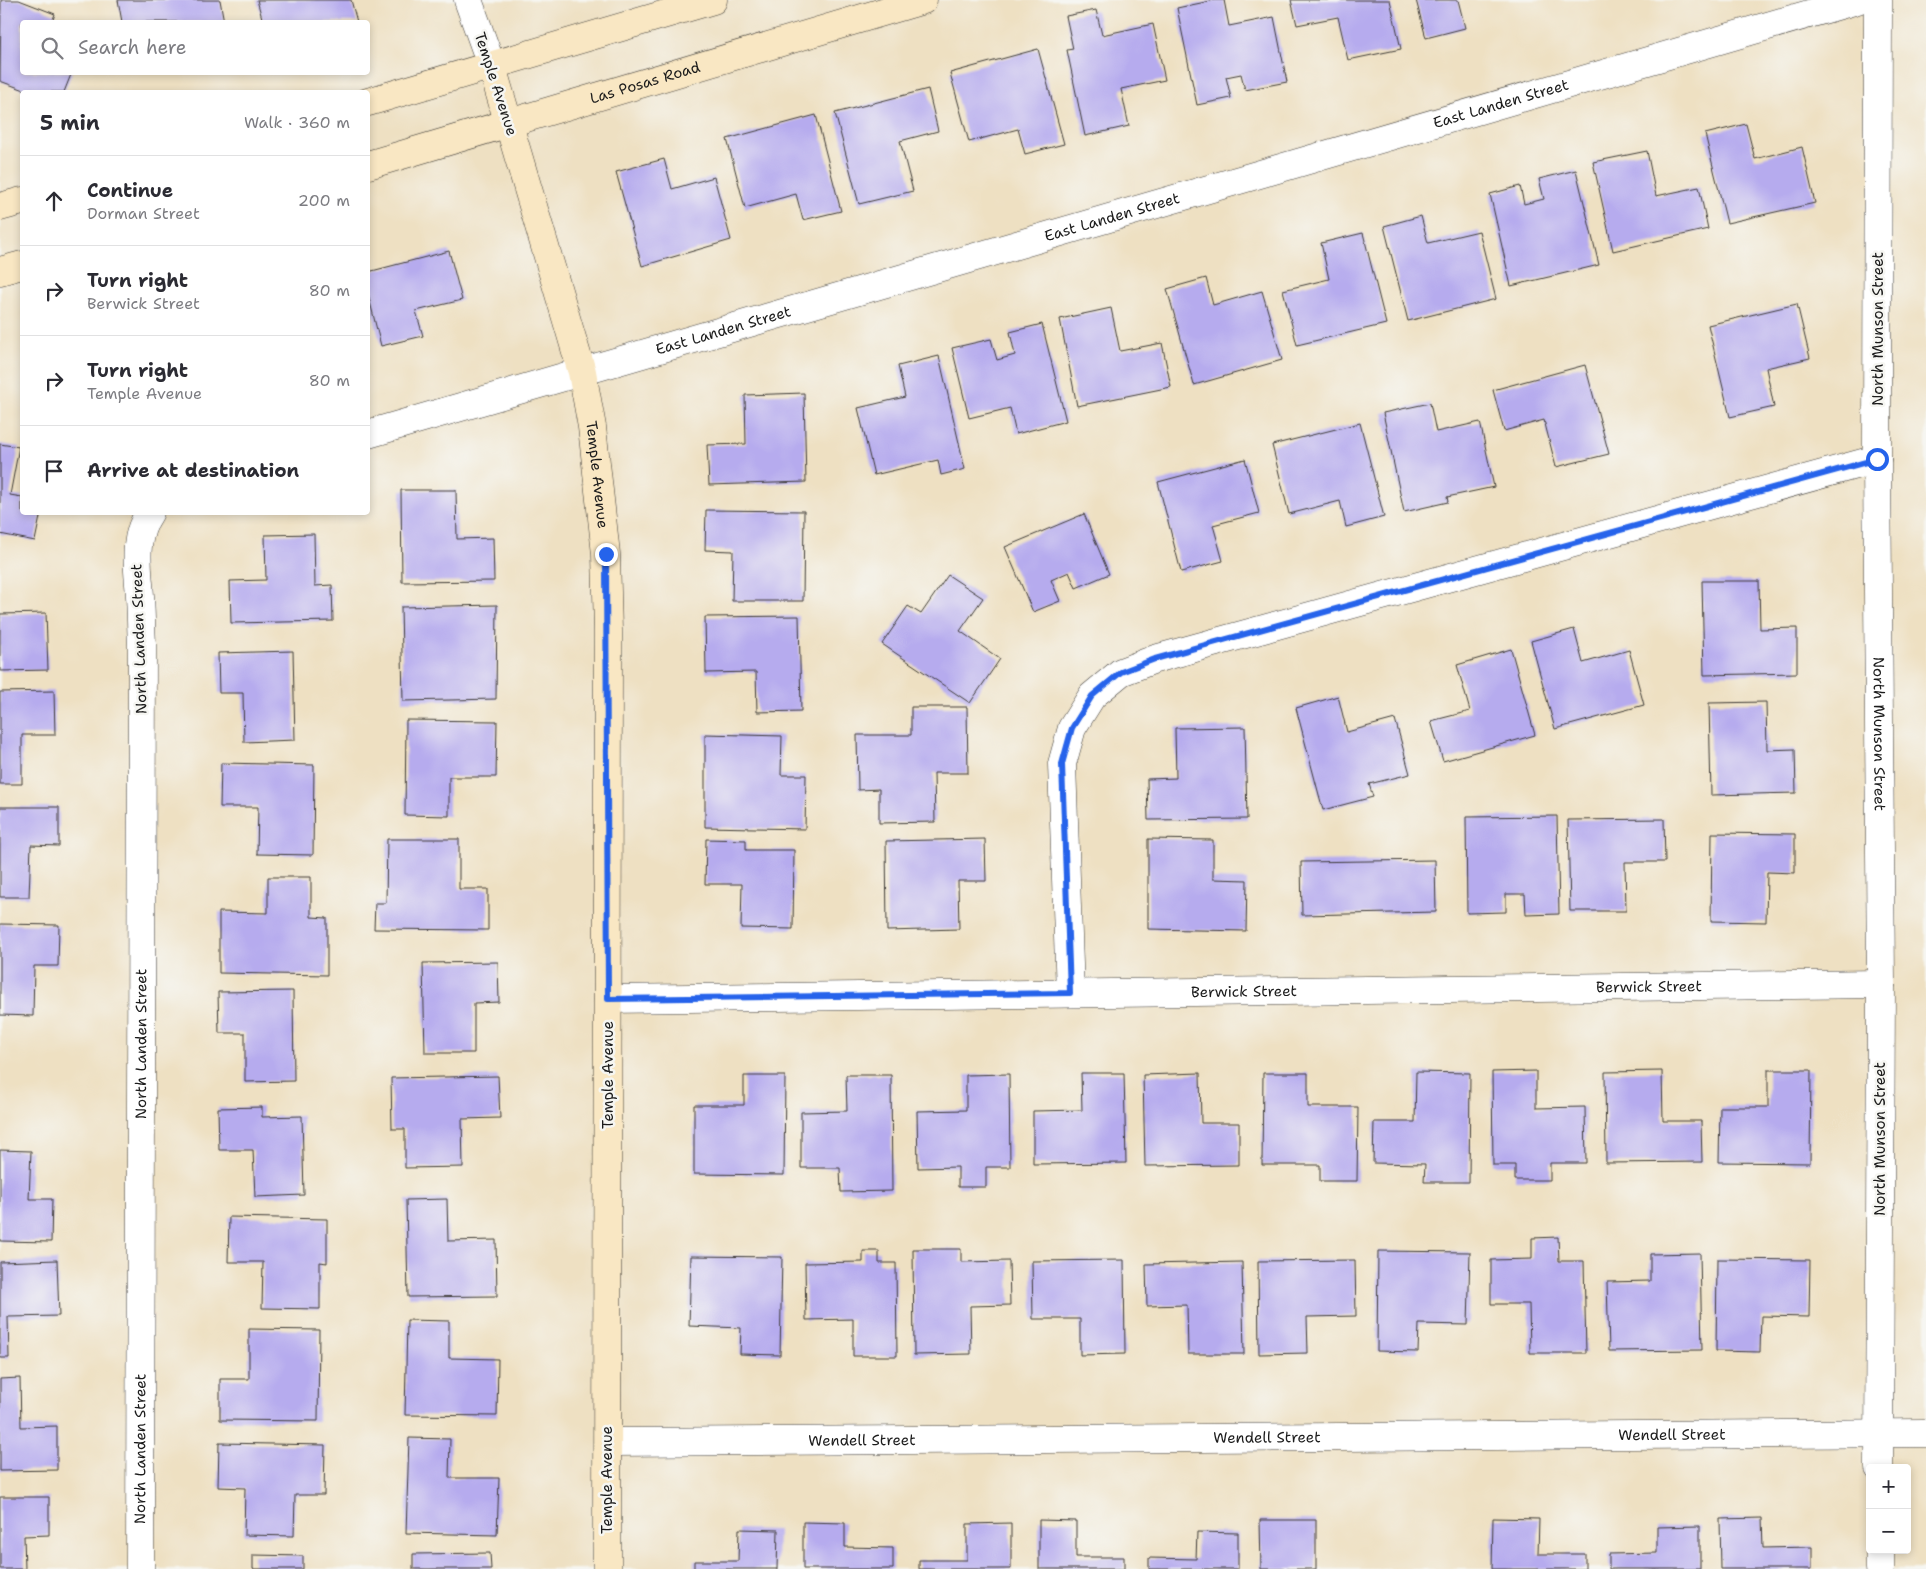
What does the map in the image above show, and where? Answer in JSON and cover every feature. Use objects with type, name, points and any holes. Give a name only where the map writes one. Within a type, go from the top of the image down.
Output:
[{"type":"main road","points":[[370,101],[492,67],[561,44],[713,0]]},
{"type":"main road","name":"Las Posas Road","points":[[370,164],[923,0]]},
{"type":"main road","name":"Temple Avenue","points":[[492,67],[582,372],[592,427],[606,554],[608,999],[607,1569]]},
{"type":"main road","points":[[0,207],[20,202]]},
{"type":"main road","points":[[0,271],[20,266]]},
{"type":"street","name":"Temple Avenue","points":[[468,0],[492,67]]},
{"type":"street","name":"East Landen Street","points":[[370,433],[1857,0]]},
{"type":"street","name":"North Munson Street","points":[[1878,0],[1877,459],[1880,1464]]},
{"type":"street","points":[[1070,993],[1062,764],[1072,728],[1092,696],[1121,672],[1155,659],[1877,459]]},
{"type":"street","name":"North Landen Street","points":[[140,1569],[142,644],[136,561],[138,541],[148,516]]},
{"type":"street","name":"Berwick Street","points":[[608,999],[1880,984]]},
{"type":"street","name":"Wendell Street","points":[[608,1442],[1926,1433]]},
{"type":"street","points":[[1880,1554],[1880,1569]]},
{"type":"building","points":[[1,0],[19,0],[55,14],[53,20],[20,20],[20,75],[71,75],[65,90],[25,90],[0,81]]},
{"type":"building","points":[[118,0],[220,0],[224,20],[122,20]]},
{"type":"building","points":[[257,0],[351,0],[356,20],[262,20]]},
{"type":"building","points":[[1215,0],[1224,0],[1229,26],[1274,17],[1287,82],[1245,90],[1241,74],[1226,77],[1231,98],[1197,105],[1177,8]]},
{"type":"building","points":[[1291,0],[1390,0],[1401,49],[1348,60],[1338,17],[1297,25]]},
{"type":"building","points":[[1416,0],[1458,0],[1465,28],[1426,38]]},
{"type":"building","points":[[1096,10],[1102,35],[1153,24],[1165,80],[1121,89],[1129,126],[1085,136],[1067,50],[1073,49],[1066,16]]},
{"type":"building","points":[[1038,49],[1064,144],[1025,154],[1018,129],[969,142],[950,73]]},
{"type":"building","points":[[928,89],[938,131],[900,141],[913,191],[859,204],[835,113]]},
{"type":"building","points":[[816,115],[841,211],[803,220],[796,194],[745,208],[727,139]]},
{"type":"building","points":[[1746,124],[1755,159],[1802,147],[1815,203],[1727,223],[1705,134]]},
{"type":"building","points":[[1647,151],[1656,196],[1699,187],[1708,229],[1613,251],[1593,162]]},
{"type":"building","points":[[664,159],[672,189],[714,177],[731,240],[642,266],[616,172]]},
{"type":"building","points":[[1576,170],[1599,265],[1511,286],[1490,194],[1520,186],[1524,204],[1544,199],[1539,179]]},
{"type":"building","points":[[1421,216],[1428,243],[1479,231],[1496,299],[1408,321],[1384,226]]},
{"type":"building","points":[[1363,233],[1386,324],[1297,345],[1283,290],[1329,279],[1321,243]]},
{"type":"building","points":[[449,251],[462,300],[416,311],[423,336],[381,346],[370,302],[370,271]]},
{"type":"building","points":[[1206,278],[1213,305],[1262,291],[1282,360],[1194,385],[1167,289]]},
{"type":"building","points":[[1797,304],[1810,358],[1766,368],[1774,407],[1730,417],[1708,325]]},
{"type":"building","points":[[1111,308],[1120,351],[1162,343],[1171,387],[1077,406],[1060,319]]},
{"type":"building","points":[[1042,324],[1066,421],[1016,434],[1010,408],[969,418],[952,348],[991,339],[997,360],[1015,355],[1010,332]]},
{"type":"building","points":[[939,356],[965,469],[941,475],[938,460],[874,475],[858,408],[905,397],[898,366]]},
{"type":"building","points":[[1585,365],[1609,454],[1556,467],[1544,420],[1504,431],[1493,390]]},
{"type":"building","points":[[804,393],[806,482],[709,485],[707,445],[746,444],[745,395]]},
{"type":"building","points":[[1430,403],[1436,432],[1480,422],[1494,487],[1447,497],[1448,502],[1404,512],[1383,413]]},
{"type":"building","points":[[1360,423],[1384,517],[1346,527],[1340,501],[1289,514],[1272,445]]},
{"type":"building","points":[[0,444],[19,447],[10,495],[20,497],[20,515],[40,515],[35,541],[0,534]]},
{"type":"building","points":[[1245,459],[1259,513],[1213,525],[1223,561],[1181,572],[1158,482]]},
{"type":"building","points":[[401,490],[456,490],[457,539],[493,538],[494,581],[402,582]]},
{"type":"building","points":[[706,510],[804,511],[803,601],[732,601],[733,551],[705,550]]},
{"type":"building","points":[[1084,514],[1109,574],[1076,588],[1069,572],[1051,580],[1060,601],[1033,612],[1005,547]]},
{"type":"building","points":[[314,534],[315,586],[332,585],[333,621],[231,623],[230,581],[266,580],[265,535]]},
{"type":"building","points":[[948,575],[983,598],[960,631],[1000,659],[970,703],[882,644],[908,606],[921,614]]},
{"type":"building","points":[[1702,581],[1759,581],[1760,629],[1797,628],[1797,673],[1704,675]]},
{"type":"building","points":[[497,605],[496,699],[403,701],[401,607]]},
{"type":"building","points":[[46,613],[48,670],[0,671],[0,614]]},
{"type":"building","points":[[799,616],[801,711],[757,712],[756,672],[706,673],[705,617]]},
{"type":"building","points":[[1574,629],[1583,663],[1629,650],[1644,705],[1555,729],[1531,641]]},
{"type":"building","points":[[1511,649],[1535,735],[1443,761],[1431,721],[1470,711],[1457,665]]},
{"type":"building","points":[[293,651],[295,740],[244,742],[243,693],[219,693],[218,653]]},
{"type":"building","points":[[54,691],[55,735],[22,735],[22,784],[0,784],[0,692]]},
{"type":"building","points":[[1338,696],[1347,732],[1395,719],[1410,774],[1369,784],[1373,797],[1323,810],[1296,708]]},
{"type":"building","points":[[1766,702],[1767,750],[1795,749],[1796,793],[1711,795],[1709,703]]},
{"type":"building","points":[[911,707],[967,707],[968,773],[934,773],[935,822],[879,823],[879,789],[858,790],[857,735],[911,735]]},
{"type":"building","points":[[406,720],[497,721],[496,777],[449,777],[449,816],[405,815]]},
{"type":"building","points":[[1245,727],[1247,819],[1148,820],[1147,779],[1176,778],[1175,728]]},
{"type":"building","points":[[705,734],[782,736],[781,775],[806,775],[805,829],[705,827]]},
{"type":"building","points":[[221,763],[314,765],[313,855],[257,854],[258,807],[220,807]]},
{"type":"building","points":[[0,807],[59,807],[59,846],[31,845],[29,897],[0,897]]},
{"type":"building","points":[[1557,816],[1559,914],[1526,915],[1525,894],[1506,894],[1506,912],[1467,913],[1466,817]]},
{"type":"building","points":[[1664,819],[1665,862],[1625,862],[1626,911],[1570,911],[1568,820]]},
{"type":"building","points":[[1712,833],[1795,834],[1795,873],[1767,872],[1766,922],[1711,921]]},
{"type":"building","points":[[387,839],[459,839],[459,889],[488,889],[488,930],[374,929],[375,903],[386,903]]},
{"type":"building","points":[[706,839],[746,840],[746,850],[794,850],[793,929],[741,928],[742,884],[705,884]]},
{"type":"building","points":[[985,839],[986,881],[958,881],[959,929],[887,931],[886,841]]},
{"type":"building","points":[[1148,839],[1213,840],[1213,879],[1247,880],[1246,931],[1148,929]]},
{"type":"building","points":[[1435,860],[1436,912],[1302,915],[1301,862]]},
{"type":"building","points":[[268,877],[311,877],[311,917],[327,918],[327,975],[219,973],[219,912],[268,913]]},
{"type":"building","points":[[0,924],[59,925],[58,966],[34,966],[33,1016],[0,1015]]},
{"type":"building","points":[[498,962],[499,1002],[474,1003],[474,1053],[425,1053],[423,963]]},
{"type":"building","points":[[293,991],[294,1081],[245,1082],[245,1033],[219,1033],[218,992]]},
{"type":"building","points":[[1768,1070],[1811,1070],[1810,1163],[1719,1162],[1720,1107],[1768,1107]]},
{"type":"building","points":[[1536,1071],[1536,1108],[1585,1107],[1586,1163],[1550,1163],[1550,1180],[1515,1180],[1515,1165],[1493,1165],[1492,1072]]},
{"type":"building","points":[[1662,1071],[1663,1121],[1701,1121],[1702,1162],[1606,1163],[1605,1072]]},
{"type":"building","points":[[1416,1072],[1470,1073],[1469,1182],[1424,1182],[1425,1164],[1373,1163],[1374,1122],[1415,1122]]},
{"type":"building","points":[[1081,1073],[1124,1073],[1126,1163],[1033,1164],[1033,1111],[1082,1110]]},
{"type":"building","points":[[1200,1073],[1201,1123],[1239,1123],[1239,1165],[1145,1166],[1143,1075]]},
{"type":"building","points":[[1263,1073],[1308,1073],[1308,1107],[1358,1107],[1357,1181],[1320,1181],[1320,1165],[1262,1165]]},
{"type":"building","points":[[1009,1074],[1010,1167],[986,1167],[986,1187],[958,1187],[958,1167],[918,1168],[917,1111],[966,1110],[966,1075]]},
{"type":"building","points":[[846,1075],[891,1075],[892,1191],[841,1192],[840,1168],[801,1168],[801,1112],[847,1111]]},
{"type":"building","points":[[498,1076],[500,1118],[462,1119],[463,1167],[405,1168],[405,1129],[392,1129],[391,1078]]},
{"type":"building","points":[[744,1076],[785,1076],[784,1175],[694,1174],[694,1105],[744,1105]]},
{"type":"building","points":[[262,1107],[262,1117],[302,1116],[304,1195],[255,1197],[253,1150],[219,1150],[218,1108]]},
{"type":"building","points":[[0,1150],[31,1151],[29,1199],[52,1199],[51,1242],[0,1241]]},
{"type":"building","points":[[447,1199],[448,1241],[496,1240],[497,1296],[408,1297],[406,1200]]},
{"type":"building","points":[[229,1217],[327,1219],[327,1263],[320,1262],[320,1309],[262,1308],[263,1262],[228,1262]]},
{"type":"building","points":[[1558,1237],[1559,1261],[1584,1261],[1586,1353],[1530,1353],[1529,1304],[1491,1304],[1491,1260],[1532,1259],[1532,1238]]},
{"type":"building","points":[[913,1249],[961,1249],[961,1262],[1009,1261],[1010,1305],[970,1306],[971,1354],[914,1355]]},
{"type":"building","points":[[863,1251],[879,1251],[879,1263],[896,1263],[897,1356],[853,1356],[853,1319],[806,1320],[805,1263],[863,1262]]},
{"type":"building","points":[[1378,1251],[1470,1252],[1468,1325],[1419,1324],[1418,1352],[1377,1351]]},
{"type":"building","points":[[1700,1253],[1702,1350],[1609,1351],[1607,1282],[1650,1281],[1650,1254]]},
{"type":"building","points":[[691,1256],[782,1257],[780,1355],[740,1354],[741,1328],[689,1326]]},
{"type":"building","points":[[1717,1259],[1810,1260],[1809,1317],[1761,1316],[1760,1352],[1716,1351]]},
{"type":"building","points":[[57,1260],[59,1316],[8,1317],[9,1358],[0,1358],[0,1262]]},
{"type":"building","points":[[1124,1260],[1125,1354],[1080,1355],[1080,1319],[1033,1319],[1032,1261]]},
{"type":"building","points":[[1355,1260],[1356,1316],[1307,1317],[1308,1353],[1259,1354],[1258,1261]]},
{"type":"building","points":[[1242,1262],[1244,1354],[1188,1354],[1187,1305],[1147,1306],[1146,1264]]},
{"type":"building","points":[[407,1320],[449,1321],[449,1358],[498,1359],[497,1416],[405,1415]]},
{"type":"building","points":[[249,1329],[319,1330],[318,1421],[220,1420],[220,1379],[249,1379]]},
{"type":"building","points":[[20,1378],[21,1427],[57,1426],[57,1470],[0,1471],[0,1379]]},
{"type":"building","points":[[409,1438],[450,1439],[449,1478],[499,1478],[497,1535],[406,1533]]},
{"type":"building","points":[[219,1443],[325,1445],[324,1495],[295,1495],[294,1536],[244,1535],[245,1488],[218,1487]]},
{"type":"building","points":[[0,1497],[49,1497],[49,1535],[24,1536],[25,1569],[0,1569]]},
{"type":"building","points":[[1493,1518],[1539,1519],[1538,1554],[1585,1554],[1585,1569],[1492,1569]]},
{"type":"building","points":[[1762,1518],[1763,1548],[1812,1547],[1812,1569],[1721,1569],[1720,1519]]},
{"type":"building","points":[[1039,1520],[1076,1521],[1076,1557],[1124,1557],[1124,1569],[1039,1569]]},
{"type":"building","points":[[1260,1520],[1316,1520],[1316,1569],[1261,1569]]},
{"type":"building","points":[[803,1522],[845,1523],[845,1547],[893,1548],[893,1569],[803,1569]]},
{"type":"building","points":[[1011,1523],[1011,1569],[919,1569],[919,1560],[967,1560],[967,1524]]},
{"type":"building","points":[[1700,1526],[1700,1569],[1609,1569],[1609,1554],[1657,1553],[1657,1527]]},
{"type":"building","points":[[739,1529],[778,1530],[777,1569],[694,1569],[694,1561],[738,1561]]},
{"type":"building","points":[[1197,1532],[1238,1533],[1238,1569],[1149,1569],[1149,1558],[1196,1559]]},
{"type":"building","points":[[490,1553],[491,1569],[413,1569],[413,1554]]},
{"type":"building","points":[[253,1555],[303,1556],[303,1569],[253,1569]]},
{"type":"route","points":[[606,554],[608,631],[608,999],[1070,993],[1062,764],[1072,728],[1092,696],[1121,672],[1155,659],[1877,459]]}]
